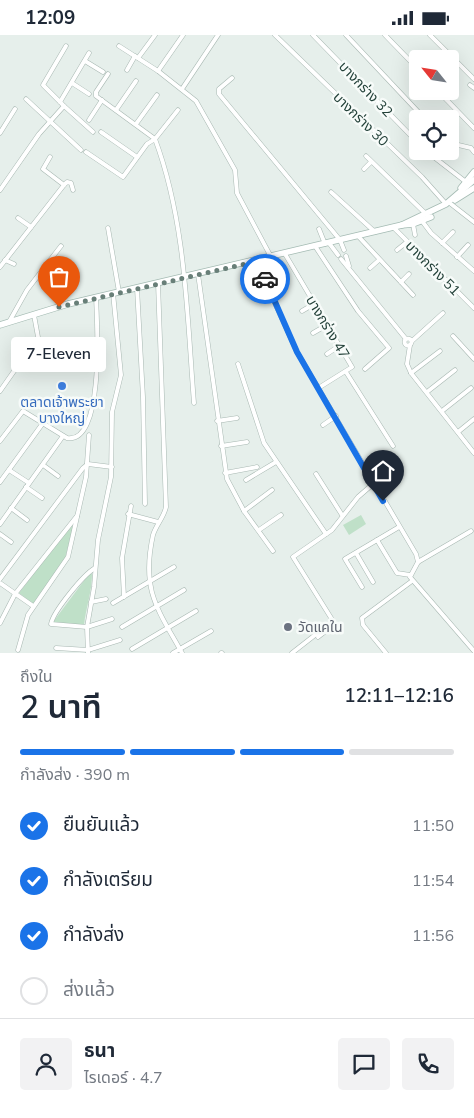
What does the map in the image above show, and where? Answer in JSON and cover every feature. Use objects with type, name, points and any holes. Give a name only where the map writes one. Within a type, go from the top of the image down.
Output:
[{"type":"main road","points":[[451,202],[474,172]]},
{"type":"main road","points":[[0,325],[96,297],[258,261],[393,227],[413,224],[422,221],[451,202],[474,181]]},
{"type":"main road","points":[[402,225],[427,215],[474,189]]},
{"type":"street","points":[[127,70],[154,35]]},
{"type":"street","points":[[158,71],[183,35]]},
{"type":"street","points":[[182,89],[218,35]]},
{"type":"street","name":"บางกร่าง 30","points":[[275,35],[422,177],[474,221]]},
{"type":"street","name":"บางกร่าง 32","points":[[313,35],[409,134]]},
{"type":"street","points":[[346,35],[417,110]]},
{"type":"street","points":[[385,35],[409,60]]},
{"type":"street","points":[[430,35],[474,79]]},
{"type":"street","points":[[66,46],[43,85],[93,132]]},
{"type":"street","points":[[119,46],[158,71],[196,101],[236,170],[237,193],[271,257]]},
{"type":"street","points":[[60,102],[89,53]]},
{"type":"street","points":[[85,61],[103,72]]},
{"type":"street","points":[[108,74],[95,93],[155,139],[174,210],[184,277],[194,403]]},
{"type":"street","points":[[232,78],[219,89],[219,94],[340,241],[344,250]]},
{"type":"street","points":[[116,110],[136,81]]},
{"type":"street","points":[[72,83],[90,94]]},
{"type":"street","points":[[136,124],[157,95]]},
{"type":"street","points":[[26,99],[84,151],[123,177],[147,144],[155,139],[178,110]]},
{"type":"street","points":[[89,120],[102,100]]},
{"type":"street","points":[[447,100],[474,128]]},
{"type":"street","points":[[0,190],[50,121],[64,106]]},
{"type":"street","points":[[0,133],[15,109]]},
{"type":"street","points":[[101,132],[137,157]]},
{"type":"street","points":[[459,146],[473,150]]},
{"type":"street","points":[[366,156],[427,215]]},
{"type":"street","points":[[50,157],[43,169],[64,185]]},
{"type":"street","points":[[438,160],[466,182]]},
{"type":"street","points":[[364,169],[372,162]]},
{"type":"street","points":[[0,267],[67,182],[71,183],[73,190]]},
{"type":"street","points":[[331,192],[375,232]]},
{"type":"street","points":[[18,217],[31,227]]},
{"type":"street","points":[[422,221],[442,243],[473,270]]},
{"type":"street","points":[[413,224],[415,235]]},
{"type":"street","points":[[88,651],[87,627],[94,568],[112,467],[112,412],[121,375],[116,293],[108,227]]},
{"type":"street","name":"บางกร่าง 51","points":[[393,227],[474,308]]},
{"type":"street","points":[[318,229],[327,244],[349,266],[406,339],[405,343],[411,343]]},
{"type":"street","points":[[442,243],[453,232]]},
{"type":"street","points":[[358,236],[413,295]]},
{"type":"street","points":[[397,250],[407,242]]},
{"type":"street","points":[[457,257],[468,245]]},
{"type":"street","points":[[9,323],[27,290],[62,246]]},
{"type":"street","points":[[315,247],[358,311],[389,348],[365,369]]},
{"type":"street","name":"บางกร่าง 47","points":[[285,253],[352,366],[346,372],[320,387]]},
{"type":"street","points":[[346,256],[349,266]]},
{"type":"street","points":[[370,268],[379,260]]},
{"type":"street","points":[[3,261],[14,264]]},
{"type":"street","points":[[258,261],[289,335],[320,387],[374,486],[416,554],[418,562]]},
{"type":"street","points":[[198,273],[225,473],[229,485],[244,511],[273,551]]},
{"type":"street","points":[[401,282],[409,274]]},
{"type":"street","points":[[158,283],[166,507],[158,522],[150,552],[150,582],[155,607],[181,651]]},
{"type":"street","points":[[137,288],[143,397],[145,505]]},
{"type":"street","points":[[0,441],[22,411],[63,436],[72,439],[77,438],[84,429],[92,408],[99,354],[96,297]]},
{"type":"street","points":[[302,311],[314,304]]},
{"type":"street","points":[[443,313],[411,343],[407,364],[411,373],[473,450]]},
{"type":"street","points":[[0,391],[38,337],[34,315]]},
{"type":"street","points":[[313,333],[327,325]]},
{"type":"street","points":[[453,336],[474,359]]},
{"type":"street","points":[[327,354],[339,345]]},
{"type":"street","points":[[411,373],[440,351]]},
{"type":"street","points":[[238,364],[258,428],[276,462],[326,534]]},
{"type":"street","points":[[427,392],[455,370]]},
{"type":"street","points":[[346,372],[394,446]]},
{"type":"street","points":[[442,411],[471,388]]},
{"type":"street","points":[[323,425],[336,416]]},
{"type":"street","points":[[217,421],[237,418]]},
{"type":"street","points":[[458,431],[474,419]]},
{"type":"street","points":[[0,483],[43,423]]},
{"type":"street","points":[[18,650],[26,619],[33,606],[66,562],[88,464],[89,435]]},
{"type":"street","points":[[0,523],[63,436]]},
{"type":"street","points":[[221,446],[247,442]]},
{"type":"street","points":[[363,466],[374,459],[389,457]]},
{"type":"street","points":[[246,480],[276,462]]},
{"type":"street","points":[[88,464],[112,467]]},
{"type":"street","points":[[0,579],[88,464]]},
{"type":"street","points":[[43,465],[58,476]]},
{"type":"street","points":[[225,473],[257,467]]},
{"type":"street","points":[[10,469],[42,498]]},
{"type":"street","points":[[316,474],[342,515]]},
{"type":"street","points":[[334,621],[293,557],[336,526],[342,515],[358,497],[394,476]]},
{"type":"street","points":[[244,511],[272,490]]},
{"type":"street","points":[[124,597],[122,558],[131,506]]},
{"type":"street","points":[[11,508],[27,520]]},
{"type":"street","points":[[128,515],[158,522]]},
{"type":"street","points":[[259,531],[281,515]]},
{"type":"street","points":[[0,623],[15,594],[77,516]]},
{"type":"street","points":[[362,587],[345,559],[399,527]]},
{"type":"street","points":[[410,575],[418,562],[471,531]]},
{"type":"street","points":[[0,534],[11,542]]},
{"type":"street","points":[[377,540],[399,575],[410,575]]},
{"type":"street","points":[[356,553],[373,582]]},
{"type":"street","points":[[113,603],[174,567]]},
{"type":"street","points":[[94,568],[87,573],[51,623],[55,626],[87,627],[112,619]]},
{"type":"street","points":[[410,575],[412,581],[474,651]]},
{"type":"street","points":[[386,653],[362,623],[362,618],[412,581]]},
{"type":"street","points":[[0,583],[33,606]]},
{"type":"street","points":[[122,627],[184,590]]},
{"type":"street","points":[[91,602],[106,599]]},
{"type":"street","points":[[132,649],[196,611]]},
{"type":"street","points":[[318,637],[332,626],[334,621]]},
{"type":"street","points":[[292,653],[334,621]]},
{"type":"street","points":[[173,653],[181,651],[211,631]]},
{"type":"street","points":[[56,648],[88,651],[120,640]]},
{"type":"green space","points":[[361,515],[366,524],[349,535],[343,525]]},
{"type":"green space","points":[[71,524],[73,527],[65,559],[33,604],[19,593]]},
{"type":"green space","points":[[89,574],[92,574],[92,581],[84,625],[53,622]]},
{"type":"way so far","points":[[59,307],[258,261],[265,279]]},
{"type":"place","name":"7-Eleven","points":[[59,307]]},
{"type":"place","name":"ตลาดเจ้าพระยา บางใหญ่","points":[[62,386]]},
{"type":"place","name":"วัดแคใน","points":[[288,627]]},
{"type":"route","points":[[265,279],[297,352],[320,387],[383,501]]}]
